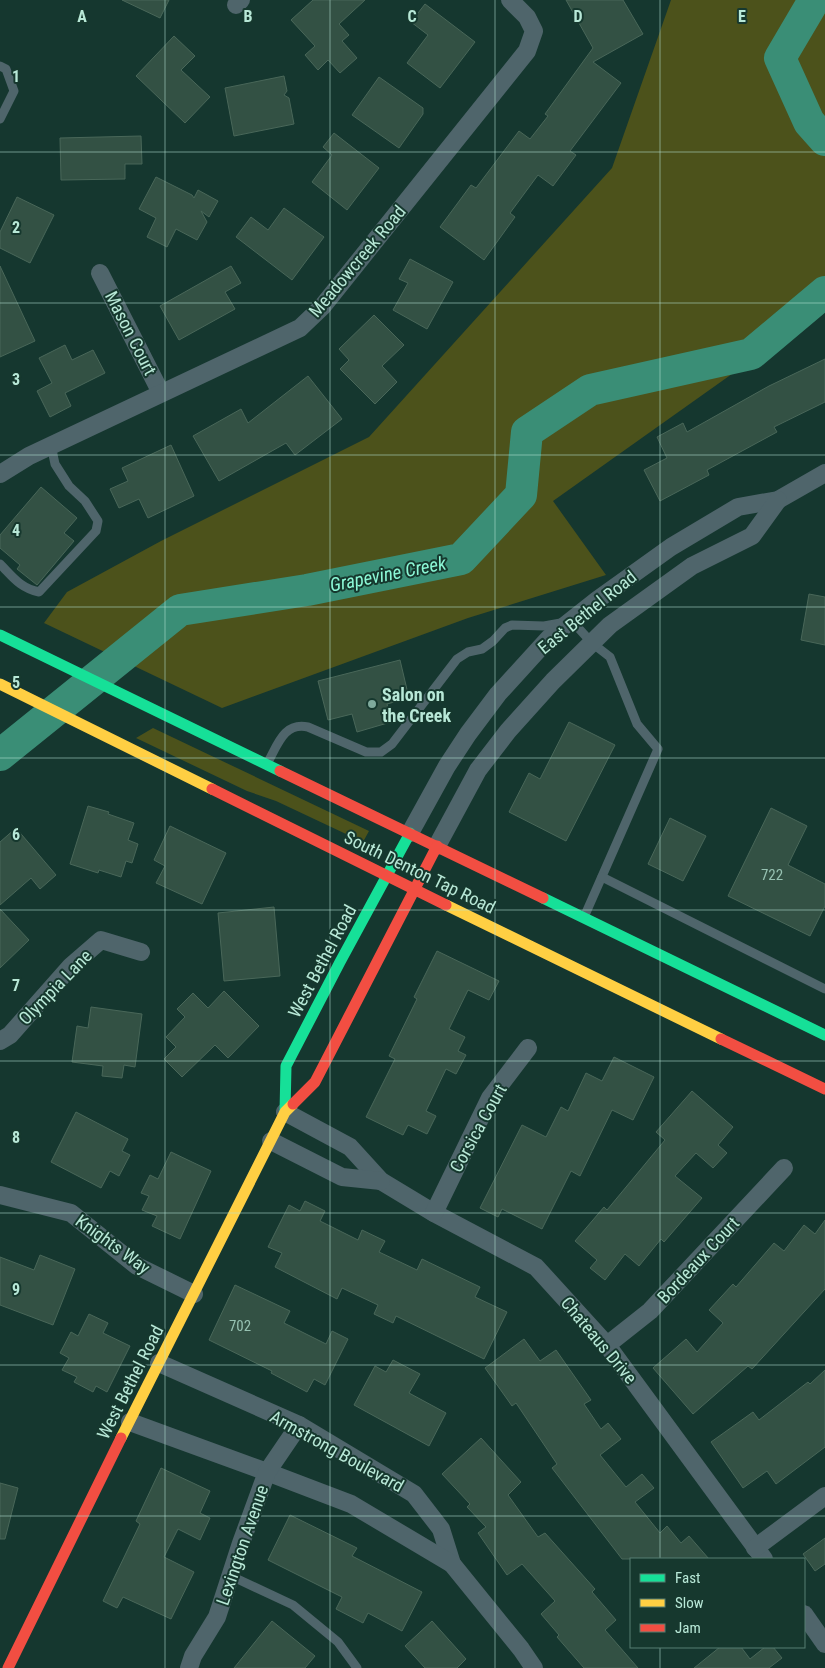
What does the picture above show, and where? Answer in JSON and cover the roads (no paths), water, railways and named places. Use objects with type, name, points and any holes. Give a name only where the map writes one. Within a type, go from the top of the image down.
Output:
[{"type":"main road","name":"South Denton Tap Road","points":[[0,635],[825,1035]]},
{"type":"main road","name":"South Denton Tap Road","points":[[0,684],[415,890],[825,1088]]},
{"type":"main road","name":"West Bethel Road","points":[[285,1112],[286,1066],[410,833]]},
{"type":"main road","name":"West Bethel Road","points":[[8,1668],[89,1502],[285,1112],[315,1082],[437,846]]},
{"type":"street","name":"Meadowcreek Road","points":[[0,474],[51,445],[300,328],[322,307],[527,51],[534,30],[527,17],[510,0]]},
{"type":"street","name":"Mason Court","points":[[100,273],[161,393]]},
{"type":"street","name":"East Bethel Road","points":[[410,833],[447,766],[498,694],[549,638],[670,546],[738,506],[778,500],[825,472]]},
{"type":"street","name":"East Bethel Road","points":[[437,846],[478,770],[553,681],[610,625],[692,566],[752,536],[778,500]]},
{"type":"street","name":"Olympia Lane","points":[[0,1041],[10,1035],[70,966],[101,940],[140,952]]},
{"type":"street","name":"Corsica Court","points":[[434,1213],[490,1098],[528,1048]]},
{"type":"street","name":"Chateaus Drive","points":[[285,1112],[350,1147],[381,1181],[434,1213],[536,1267],[607,1345],[759,1554]]},
{"type":"street","name":"Chateaus Drive","points":[[271,1141],[342,1177],[381,1181]]},
{"type":"street","name":"Bordeaux Court","points":[[607,1345],[650,1311],[784,1168]]},
{"type":"street","name":"Knights Way","points":[[0,1195],[71,1213],[137,1266],[194,1294]]},
{"type":"street","name":"Armstrong Boulevard","points":[[159,1363],[299,1425],[414,1494],[442,1529],[452,1564]]},
{"type":"street","name":"Armstrong Boulevard","points":[[130,1422],[351,1504],[452,1564],[521,1649],[534,1668]]},
{"type":"street","name":"Lexington Avenue","points":[[189,1668],[193,1656],[217,1617],[267,1472],[299,1425]]},
{"type":"street","points":[[759,1554],[825,1496]]},
{"type":"street","points":[[805,1615],[825,1644]]},
{"type":"lane","points":[[0,66],[6,69],[14,91],[0,119]]},
{"type":"lane","points":[[0,564],[22,586],[28,590],[39,592],[96,531],[98,521],[85,501],[69,486],[55,464],[51,445]]},
{"type":"lane","points":[[267,763],[288,729],[300,725],[366,752],[381,752],[392,744],[457,659],[468,652],[482,649],[493,641],[505,628],[512,625],[544,626],[572,621],[592,643],[610,657],[636,724],[658,749],[584,918]]},
{"type":"lane","points":[[602,878],[825,988]]},
{"type":"lane","points":[[231,1576],[293,1605],[338,1642],[357,1668]]},
{"type":"waterway","name":"Grapevine Creek","points":[[815,0],[780,58],[809,122],[825,140]]},
{"type":"waterway","name":"Grapevine Creek","points":[[0,755],[180,610],[307,590],[461,559],[521,495],[527,432],[590,390],[751,354],[825,292]]},
{"type":"place","name":"Salon on the Creek","points":[[372,704]]}]
